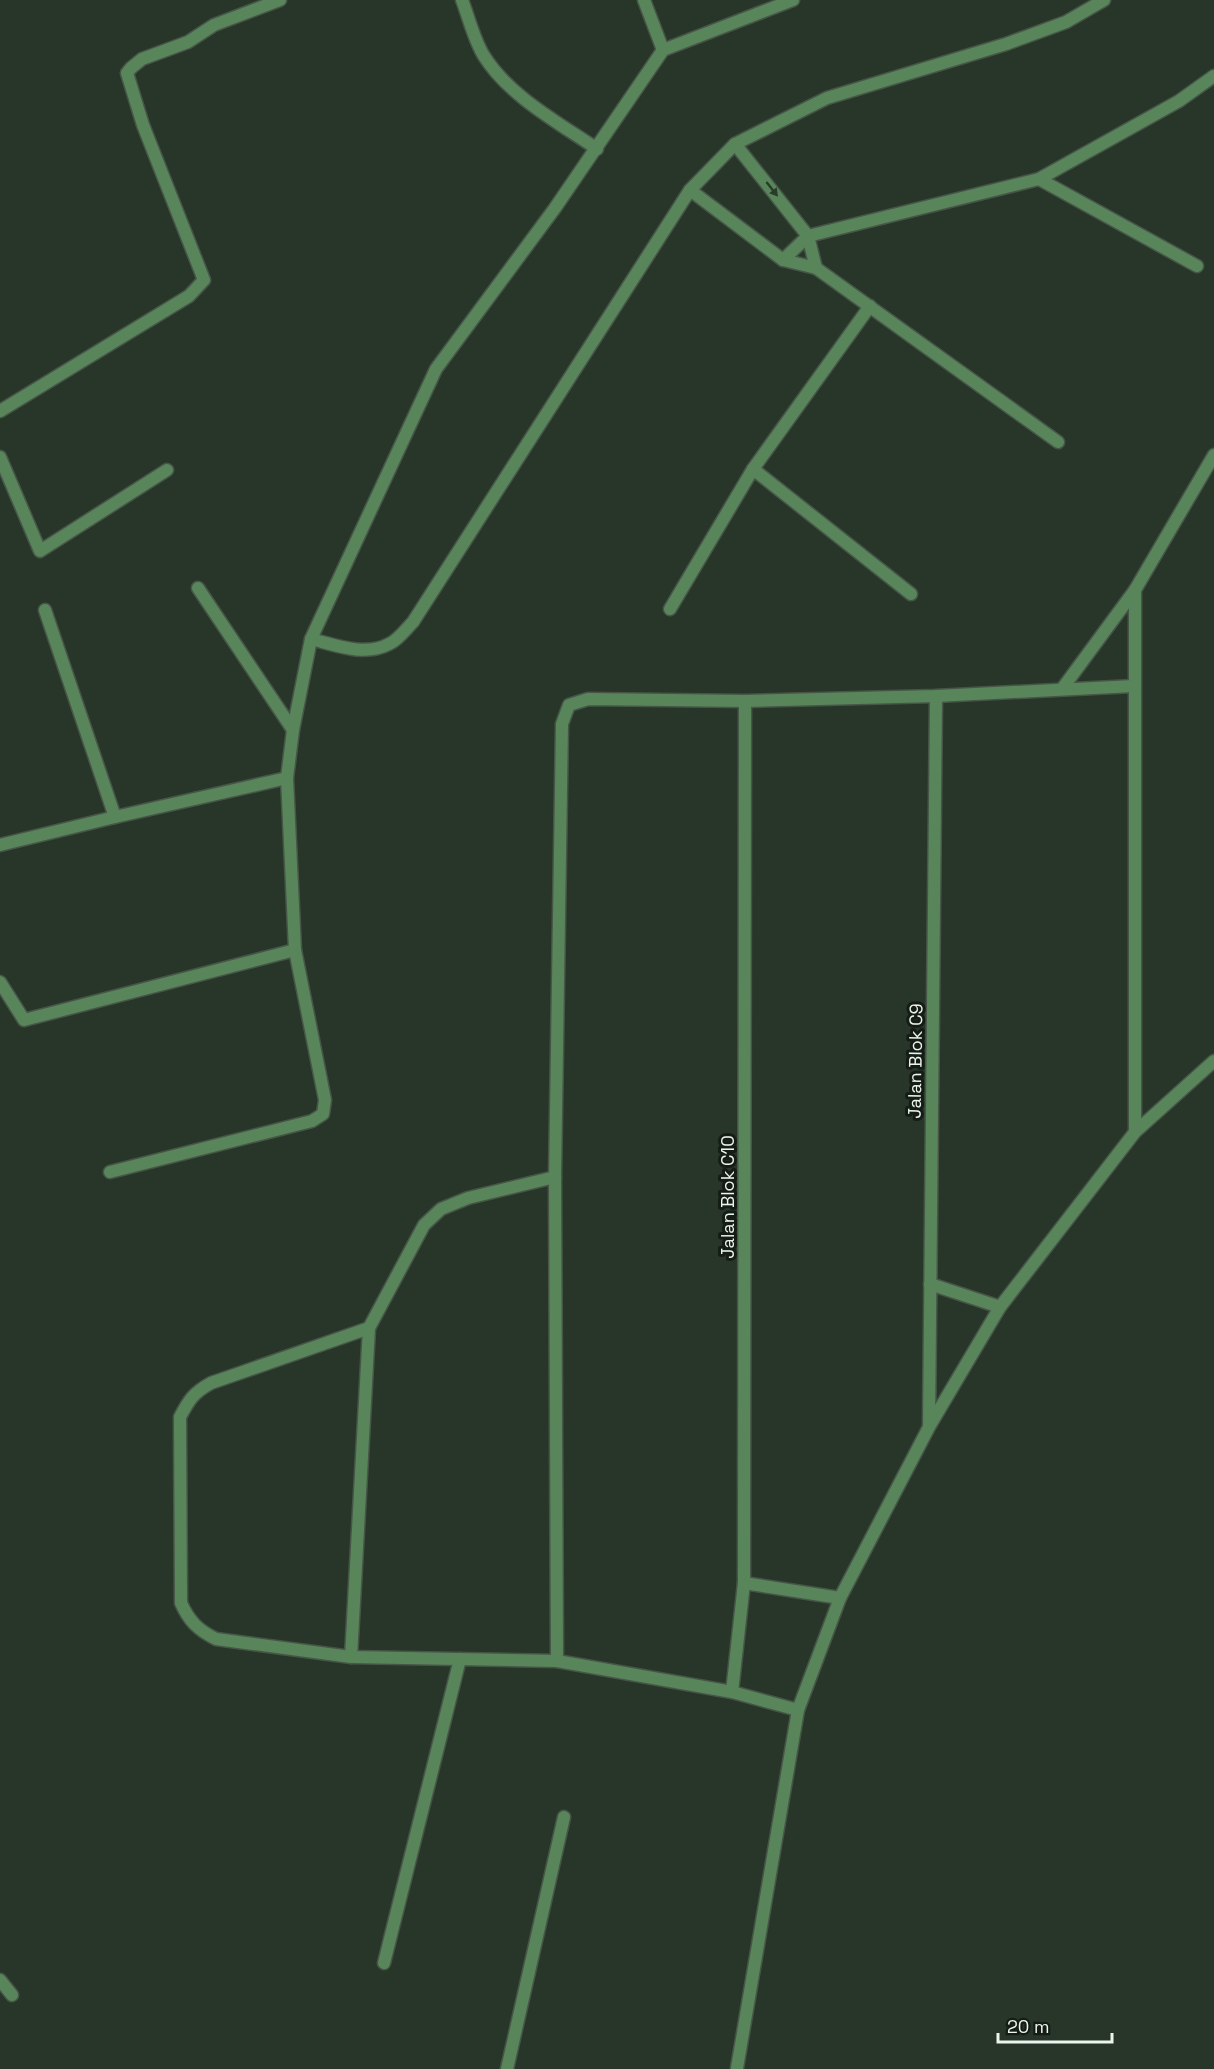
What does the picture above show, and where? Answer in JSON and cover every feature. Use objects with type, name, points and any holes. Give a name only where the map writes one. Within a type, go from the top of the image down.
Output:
[{"type":"street","points":[[0,411],[189,296],[204,280],[143,125],[127,73],[142,60],[188,42],[214,25],[280,0]]},
{"type":"street","points":[[462,0],[482,54],[497,74],[515,92],[597,149]]},
{"type":"street","points":[[644,0],[663,50]]},
{"type":"street","points":[[110,1172],[312,1121],[323,1114],[325,1100],[295,950],[287,778],[293,730],[311,639],[436,369],[597,149],[663,50],[793,0]]},
{"type":"street","points":[[311,639],[359,650],[376,648],[389,644],[413,622],[690,190],[735,144],[827,98],[1006,44],[1066,22],[1104,0]]},
{"type":"street","points":[[783,260],[808,236],[1039,179],[1179,101],[1214,76]]},
{"type":"street","points":[[735,144],[808,236],[816,268]]},
{"type":"street","points":[[1039,179],[1197,266]]},
{"type":"street","points":[[690,190],[783,260],[816,268],[1058,442]]},
{"type":"street","points":[[670,609],[753,469],[870,306]]},
{"type":"street","points":[[1062,689],[1135,590],[1214,455]]},
{"type":"street","points":[[0,457],[40,550],[167,470]]},
{"type":"street","points":[[753,469],[911,594]]},
{"type":"street","points":[[198,588],[293,730]]},
{"type":"street","points":[[1134,1132],[1135,590]]},
{"type":"street","points":[[45,610],[116,817]]},
{"type":"street","points":[[557,1661],[555,1177],[562,724],[569,705],[588,699],[745,700],[936,696],[1134,686]]},
{"type":"street","name":"Jalan Blok C9","points":[[929,1427],[936,696]]},
{"type":"street","name":"Jalan Blok C10","points":[[732,1692],[744,1583],[745,700]]},
{"type":"street","points":[[0,845],[287,778]]},
{"type":"street","points":[[0,982],[24,1020],[295,950]]},
{"type":"street","points":[[736,2068],[798,1710],[840,1598],[929,1427],[1000,1307],[1134,1132],[1214,1061]]},
{"type":"street","points":[[351,1657],[369,1328],[424,1225],[441,1209],[468,1198],[555,1177]]},
{"type":"street","points":[[930,1284],[1000,1307]]},
{"type":"street","points":[[369,1328],[211,1383],[197,1391],[188,1401],[180,1417],[181,1603],[187,1617],[199,1630],[216,1639],[351,1657],[557,1661],[732,1692],[798,1710]]},
{"type":"street","points":[[744,1583],[840,1598]]},
{"type":"street","points":[[384,1963],[460,1659]]},
{"type":"street","points":[[507,2069],[564,1817]]},
{"type":"street","points":[[0,1980],[12,1995]]}]
